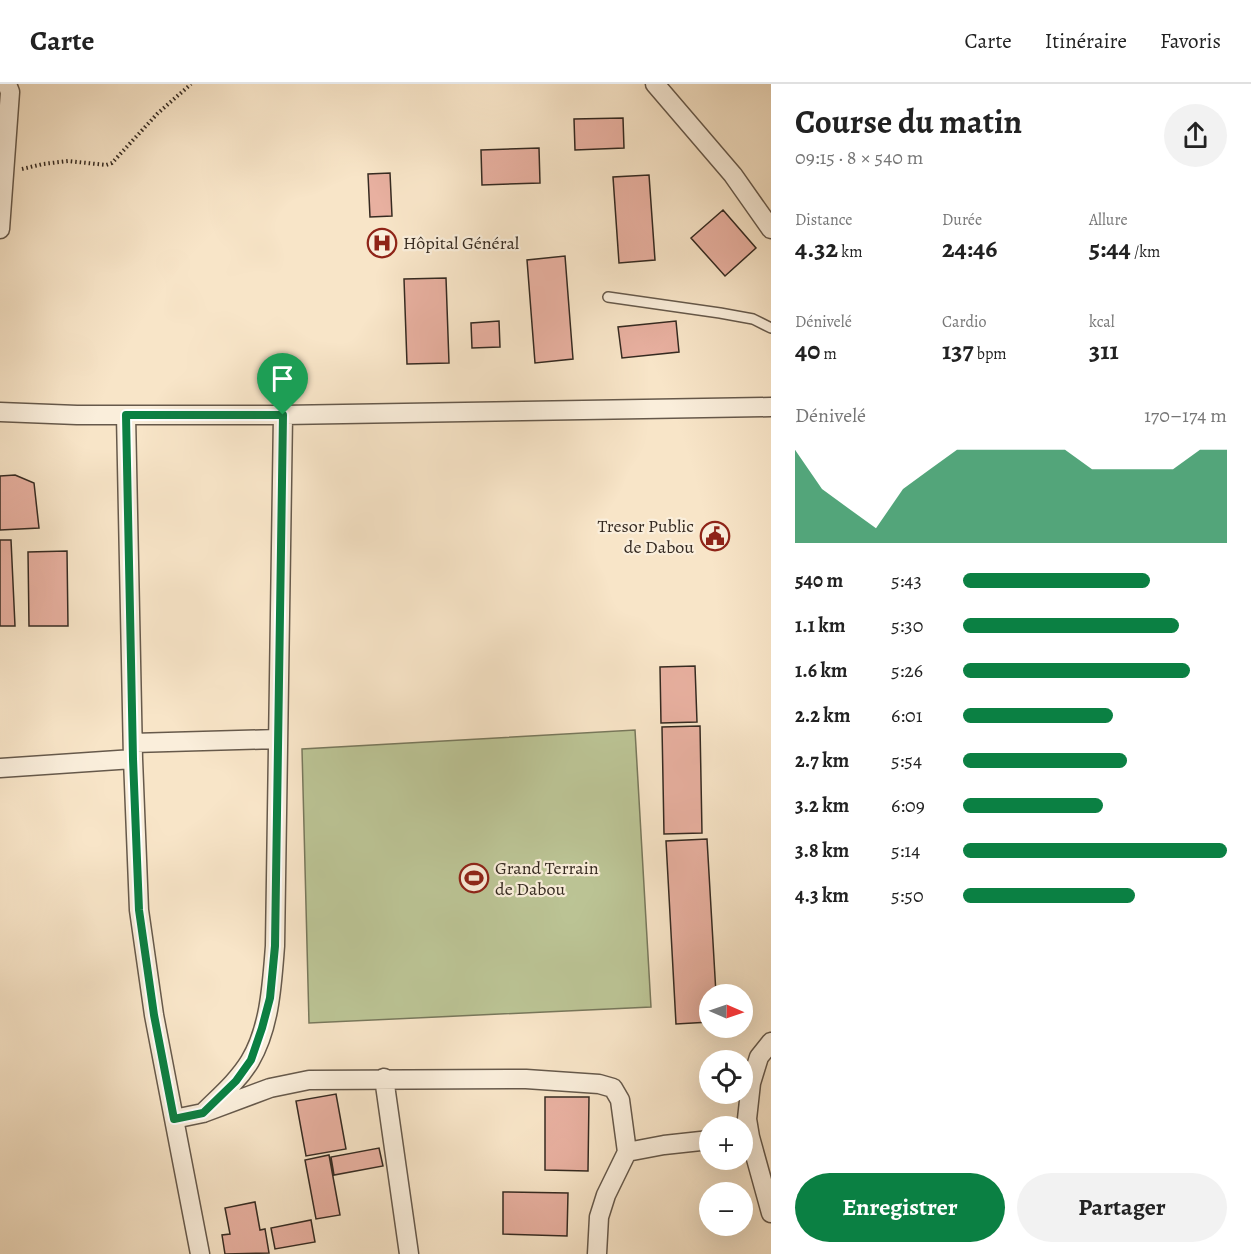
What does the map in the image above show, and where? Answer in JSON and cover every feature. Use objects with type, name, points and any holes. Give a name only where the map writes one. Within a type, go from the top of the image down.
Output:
[{"type":"street","points":[[0,228],[10,92],[7,84]]},
{"type":"street","points":[[655,84],[734,176],[771,229]]},
{"type":"street","points":[[0,412],[77,415],[283,415],[771,407]]},
{"type":"street","points":[[126,415],[133,751],[139,910],[154,1015],[200,1254]]},
{"type":"street","points":[[203,1113],[236,1081],[251,1060],[270,998],[275,946],[283,415]]},
{"type":"street","points":[[0,768],[133,751],[277,739]]},
{"type":"street","points":[[747,1116],[751,1083],[759,1057],[771,1042]]},
{"type":"street","points":[[384,1078],[409,1254]]},
{"type":"street","points":[[174,1119],[203,1113],[270,1088],[309,1080],[526,1079],[599,1084],[614,1088],[620,1100],[627,1152],[606,1196],[599,1217],[597,1254]]},
{"type":"street","points":[[627,1152],[699,1141]]},
{"type":"street","points":[[753,1159],[771,1213]]},
{"type":"lane","points":[[608,297],[753,319],[771,328]]},
{"type":"path","points":[[4,174],[44,164],[68,161],[106,165],[112,163],[157,114],[191,84]]},
{"type":"green space","name":"Grand Terrain de Dabou","points":[[635,730],[651,1007],[309,1023],[302,749]]},
{"type":"building","points":[[623,118],[624,148],[575,150],[574,119]]},
{"type":"building","points":[[539,148],[540,183],[482,185],[481,150]]},
{"type":"building","points":[[390,173],[392,216],[370,217],[368,174]]},
{"type":"building","points":[[649,175],[655,260],[619,263],[613,177]]},
{"type":"building","points":[[723,210],[756,248],[725,276],[691,238]]},
{"type":"building","points":[[565,256],[573,359],[535,363],[527,260]]},
{"type":"building","points":[[446,278],[449,363],[407,364],[404,279]]},
{"type":"building","points":[[499,321],[500,347],[472,348],[471,323]]},
{"type":"building","points":[[676,321],[679,352],[622,358],[618,327]]},
{"type":"building","points":[[15,475],[34,483],[39,528],[0,530],[0,476]]},
{"type":"building","points":[[0,540],[11,540],[15,626],[0,626]]},
{"type":"building","points":[[67,551],[68,626],[29,626],[28,552]]},
{"type":"building","points":[[695,666],[697,722],[661,723],[660,667]]},
{"type":"building","points":[[700,726],[702,833],[664,834],[662,727]]},
{"type":"building","points":[[707,839],[715,984],[699,984],[699,1023],[676,1024],[666,841]]},
{"type":"building","points":[[336,1094],[346,1149],[306,1156],[296,1101]]},
{"type":"building","points":[[545,1097],[589,1097],[588,1171],[545,1170]]},
{"type":"building","points":[[379,1148],[383,1166],[334,1175],[331,1157]]},
{"type":"building","points":[[329,1155],[340,1215],[316,1219],[305,1160]]},
{"type":"building","points":[[503,1192],[568,1193],[567,1236],[503,1234]]},
{"type":"building","points":[[255,1202],[260,1230],[265,1229],[269,1253],[225,1254],[222,1235],[230,1234],[225,1208]]},
{"type":"building","points":[[311,1220],[315,1242],[275,1249],[271,1228]]},
{"type":"place","name":"Hôpital Général","points":[[382,243]]},
{"type":"place","name":"Tresor Public de Dabou","points":[[715,536]]},
{"type":"place","name":"Grand Terrain de Dabou","points":[[474,878]]},
{"type":"route","points":[[126,415],[283,415],[275,946],[270,998],[251,1060],[236,1081],[203,1113],[174,1119],[154,1015],[139,910],[133,759],[126,415]]}]
